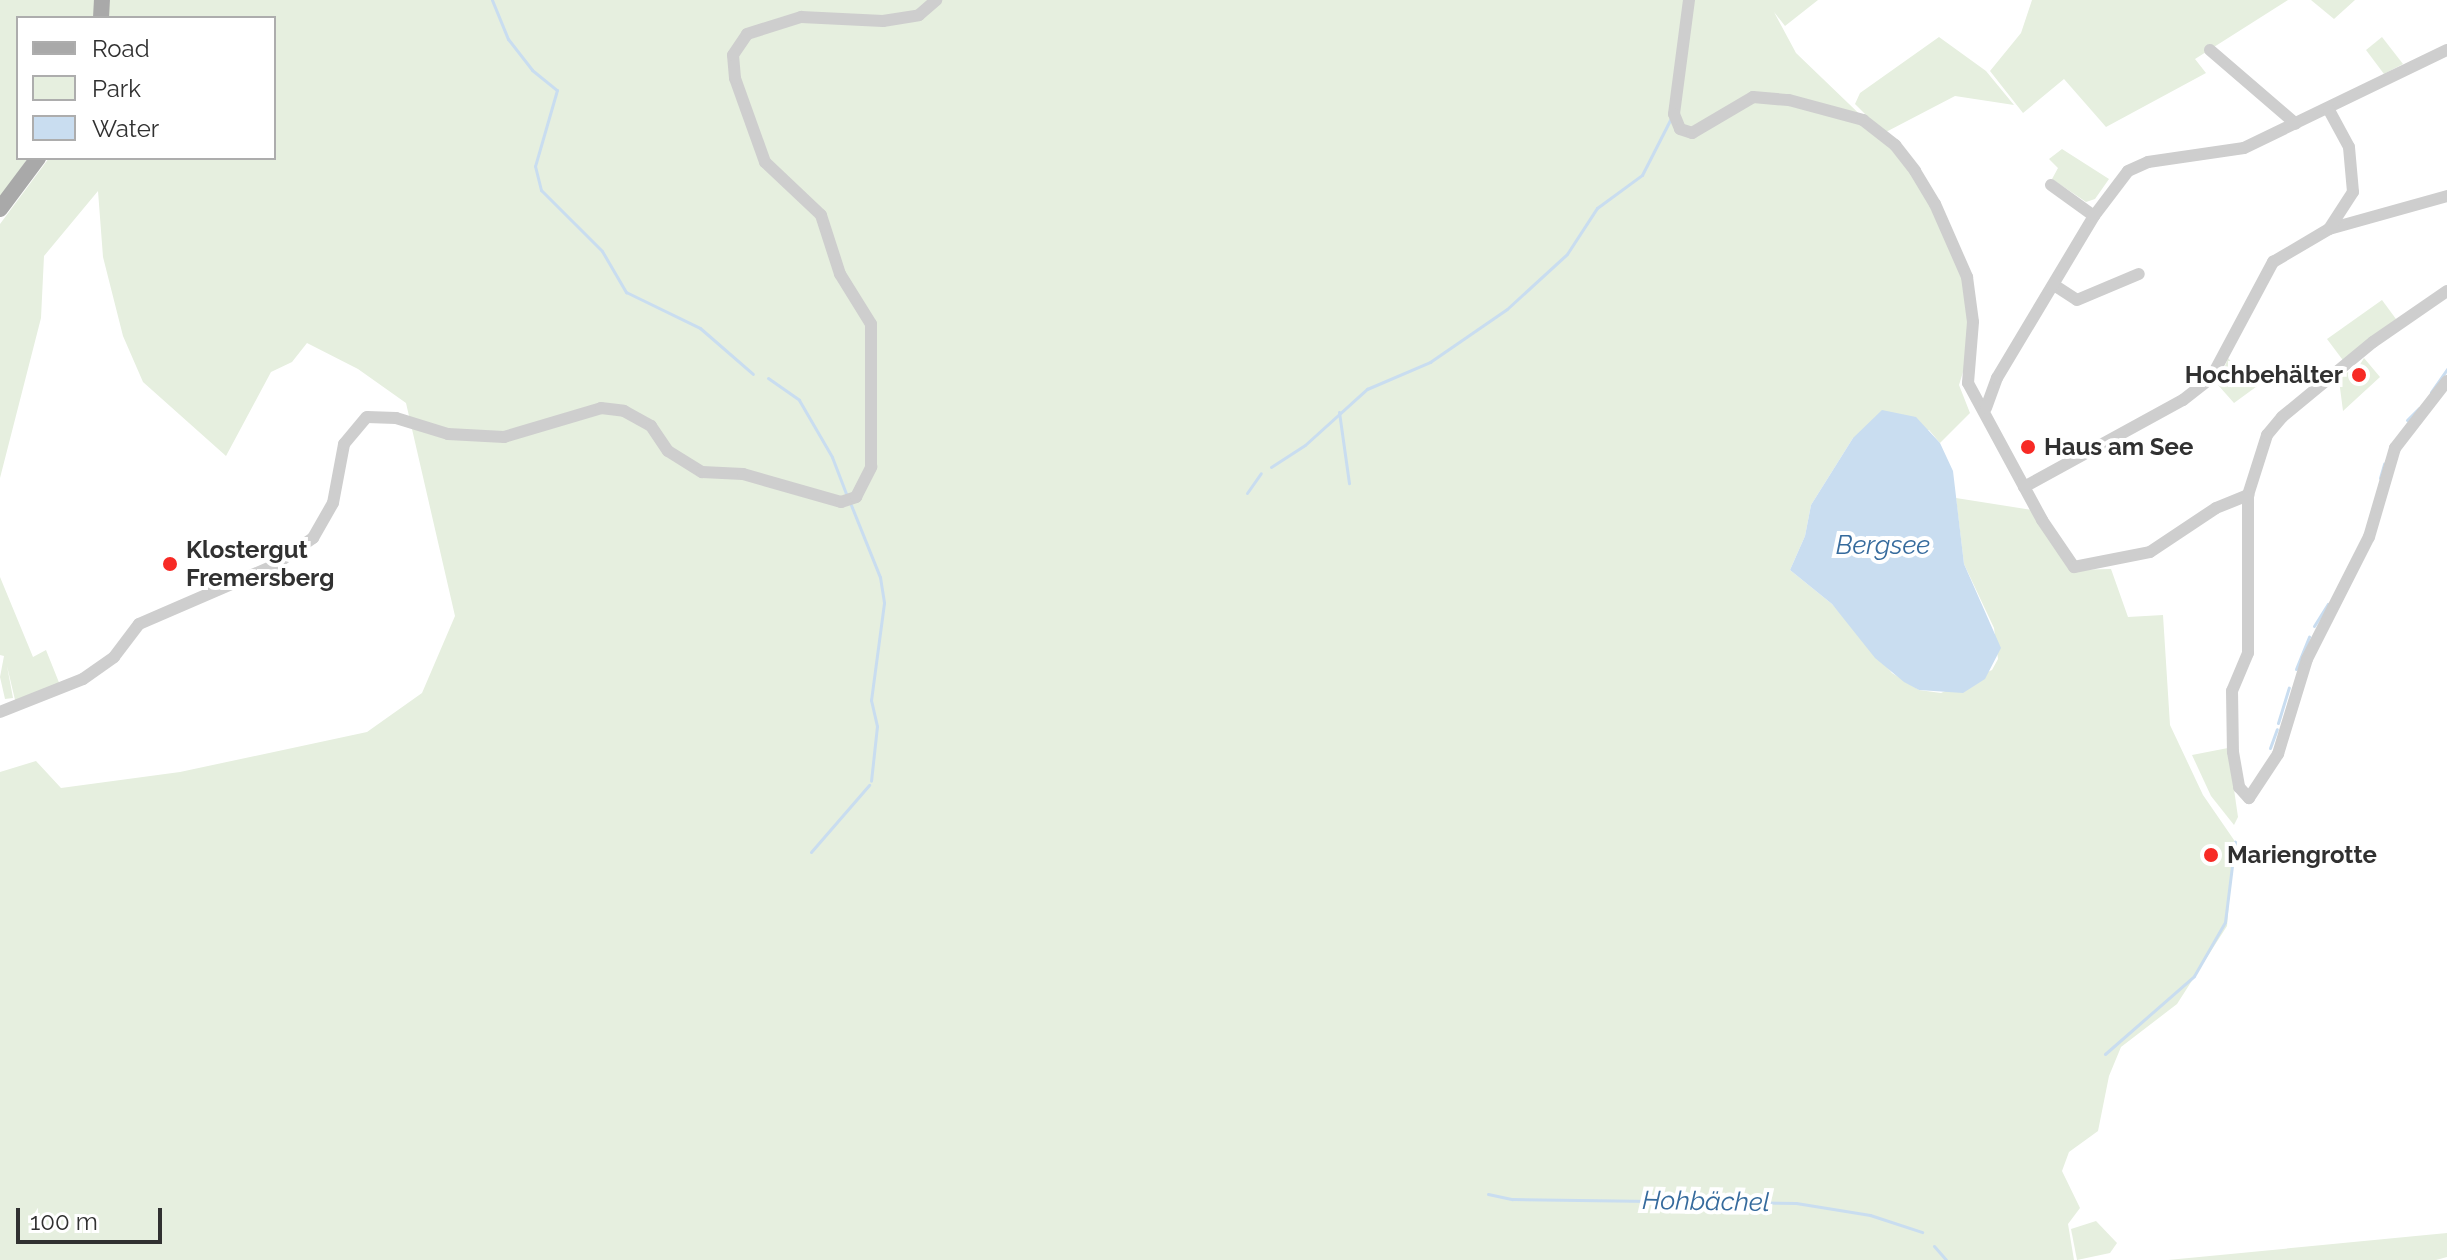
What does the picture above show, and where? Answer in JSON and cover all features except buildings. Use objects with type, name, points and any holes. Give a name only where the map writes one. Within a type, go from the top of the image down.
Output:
[{"type":"main road","points":[[0,209],[37,160]]},
{"type":"street","points":[[0,712],[83,679],[114,657],[139,624],[273,566],[313,538],[333,503],[344,444],[367,417],[396,418],[448,434],[504,437],[601,408],[624,411],[651,426],[668,451],[702,472],[743,474],[841,502],[856,497],[871,467],[871,324],[840,274],[821,215],[765,162],[735,78],[733,55],[747,34],[801,17],[883,21],[919,15],[936,0]]},
{"type":"street","points":[[1689,0],[1675,110],[1680,129],[1692,133],[1753,97],[1767,96],[1863,120],[1895,145],[1935,204],[1967,277],[1973,322],[1968,383],[1986,408],[2024,487],[2074,567],[2164,547],[2216,508],[2248,495]]},
{"type":"street","points":[[2210,50],[2296,124]]},
{"type":"street","points":[[1986,408],[1997,378],[2094,216],[2116,183],[2138,165],[2244,148],[2329,110],[2447,50]]},
{"type":"street","points":[[2329,110],[2355,170],[2353,192],[2329,229]]},
{"type":"street","points":[[2051,185],[2094,216]]},
{"type":"street","points":[[2024,487],[2183,400],[2211,378],[2273,262],[2329,229],[2447,196]]},
{"type":"street","points":[[2054,285],[2077,300],[2139,274]]},
{"type":"street","points":[[2447,291],[2373,342],[2282,417],[2267,435],[2248,495],[2248,653],[2232,691],[2233,752],[2239,787],[2249,798],[2278,754],[2307,659],[2369,537],[2395,448],[2447,381]]},
{"type":"green space","points":[[0,0],[97,0],[94,16],[16,16],[16,160],[27,160],[0,198]]},
{"type":"green space","points":[[109,0],[1818,0],[1785,26],[1774,12],[1796,53],[1874,128],[1935,204],[1967,277],[1967,359],[1959,385],[1970,413],[1940,443],[1929,430],[1853,438],[1811,505],[1805,536],[1790,570],[1832,604],[1892,673],[1919,690],[1941,693],[1992,670],[1998,659],[1994,628],[1964,564],[1956,498],[2032,510],[2069,570],[2111,569],[2128,617],[2163,615],[2170,725],[2203,795],[2234,840],[2227,926],[2177,1004],[2121,1047],[2109,1076],[2098,1131],[2069,1152],[2062,1171],[2080,1208],[2068,1224],[2074,1260],[0,1260],[0,772],[36,761],[61,788],[180,772],[367,732],[422,693],[455,616],[406,403],[358,369],[307,343],[292,362],[271,372],[226,456],[143,382],[123,336],[103,257],[98,191],[44,256],[41,318],[0,478],[0,224],[48,160],[276,160],[276,16],[108,16]]},
{"type":"green space","points":[[2032,0],[2288,0],[2195,59],[2206,73],[2106,127],[2064,79],[2023,113],[1990,71],[2021,33]]},
{"type":"green space","points":[[2311,0],[2355,0],[2334,19]]},
{"type":"green space","points":[[1939,37],[1986,71],[2014,105],[1955,96],[1884,133],[1855,104],[1860,93]]},
{"type":"green space","points":[[2382,37],[2403,64],[2384,74],[2366,50]]},
{"type":"green space","points":[[2062,149],[2109,179],[2095,199],[2086,202],[2052,179],[2058,168],[2049,159]]},
{"type":"green space","points":[[2382,300],[2396,319],[2345,363],[2327,339]]},
{"type":"green space","points":[[2228,358],[2239,371],[2247,366],[2260,384],[2234,403],[2218,385]]},
{"type":"green space","points":[[2364,358],[2380,377],[2343,411],[2339,380],[2348,372],[2353,376]]},
{"type":"green space","points":[[0,577],[33,657],[46,650],[60,685],[16,704],[7,666],[13,698],[5,699],[0,677],[4,656],[0,655]]},
{"type":"green space","points":[[2228,748],[2238,817],[2234,825],[2211,796],[2192,755]]},
{"type":"green space","points":[[2096,1221],[2117,1243],[2110,1253],[2077,1260],[2071,1229]]},
{"type":"green space","points":[[2447,1233],[2447,1257],[2436,1260],[2168,1260]]},
{"type":"water","name":"Bergsee","points":[[1882,410],[1916,417],[1940,443],[1953,471],[1964,564],[2001,648],[1985,679],[1963,693],[1919,690],[1904,682],[1875,658],[1832,604],[1790,570],[1805,536],[1811,505],[1853,438]]},
{"type":"waterway","points":[[492,0],[508,39],[532,70],[557,90],[535,166],[541,190],[602,251],[626,292],[700,328],[753,374]]},
{"type":"waterway","points":[[1271,467],[1305,445],[1367,389],[1430,362],[1507,309],[1567,254],[1597,208],[1642,175],[1671,118]]},
{"type":"waterway","points":[[2431,392],[2447,369]]},
{"type":"waterway","points":[[768,378],[799,400],[832,457],[847,496]]},
{"type":"waterway","points":[[2407,420],[2419,408]]},
{"type":"waterway","points":[[1339,412],[1349,483]]},
{"type":"waterway","points":[[2380,478],[2384,464]]},
{"type":"waterway","points":[[1247,493],[1261,473]]},
{"type":"waterway","points":[[851,505],[880,577],[884,603],[871,700],[877,726],[871,781]]},
{"type":"waterway","points":[[2314,626],[2328,604]]},
{"type":"waterway","points":[[2296,669],[2309,636]]},
{"type":"waterway","points":[[2278,723],[2289,688]]},
{"type":"waterway","points":[[2270,748],[2277,729]]},
{"type":"waterway","points":[[811,852],[869,785]]},
{"type":"waterway","points":[[2105,1054],[2194,976],[2225,922],[2235,842]]},
{"type":"waterway","name":"Hohbächel","points":[[1488,1194],[1512,1199],[1796,1203],[1870,1215],[1922,1232]]},
{"type":"waterway","name":"Hohbächel","points":[[1934,1246],[1946,1260]]},
{"type":"place","name":"Hochbehälter","points":[[2359,375]]},
{"type":"place","name":"Haus am See","points":[[2028,447]]},
{"type":"place","name":"Klostergut Fremersberg","points":[[170,564]]},
{"type":"place","name":"Mariengrotte","points":[[2211,855]]}]
